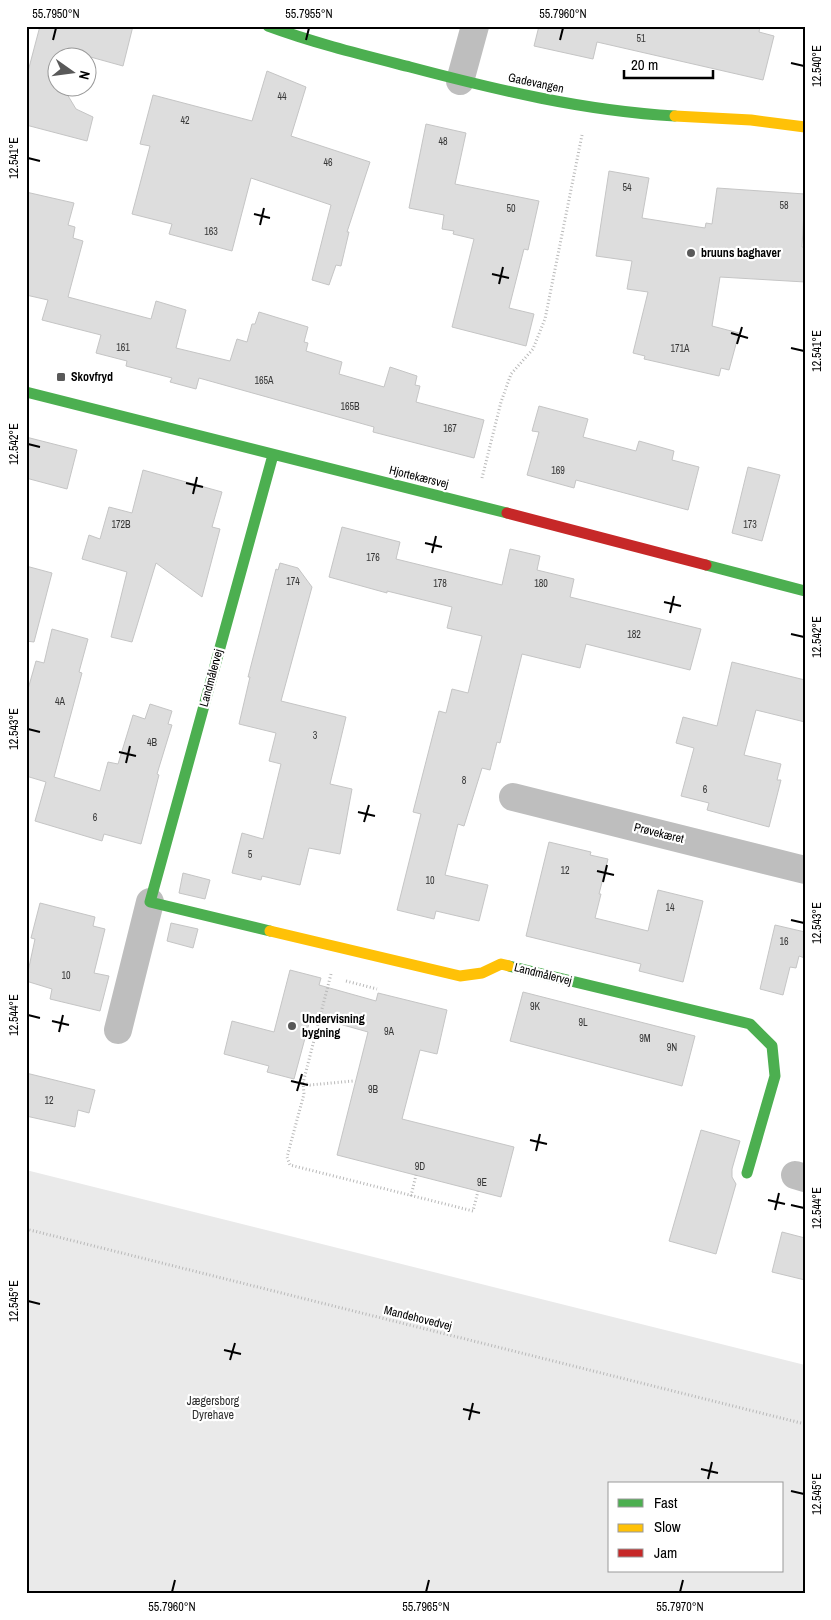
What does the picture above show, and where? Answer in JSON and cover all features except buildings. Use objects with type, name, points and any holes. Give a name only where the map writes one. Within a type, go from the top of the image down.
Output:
[{"type":"street","name":"Gadevangen","points":[[268,26],[289,34],[460,81],[587,107],[658,116],[783,123],[805,127]]},
{"type":"street","points":[[460,81],[475,26]]},
{"type":"street","name":"Hjortekærsvej","points":[[26,392],[475,505],[805,591]]},
{"type":"street","name":"Landmålervej","points":[[118,1030],[150,902],[273,455]]},
{"type":"street","name":"Prøvekæret","points":[[513,797],[805,870]]},
{"type":"street","name":"Landmålervej","points":[[150,902],[460,976],[482,973],[501,964],[750,1024],[772,1046],[775,1076],[747,1174]]},
{"type":"path","points":[[475,505],[501,402],[511,374],[533,349],[545,319],[587,107]]},
{"type":"path","points":[[338,947],[303,1083],[304,1094],[287,1157],[290,1165],[473,1211],[478,1191]]},
{"type":"path","points":[[340,979],[377,989]]},
{"type":"path","points":[[303,1083],[310,1085],[353,1081]]},
{"type":"path","points":[[411,1196],[416,1175]]},
{"type":"path","name":"Mandehovedvej","points":[[26,1229],[805,1424]]},
{"type":"green space","name":"Jægersborg Dyrehave","points":[[26,1170],[805,1365],[805,1594],[26,1594]]},
{"type":"traffic: fast","points":[[268,26],[339,48],[508,91],[608,109],[675,116]]},
{"type":"traffic: fast","points":[[26,392],[507,513]]},
{"type":"traffic: fast","points":[[270,931],[150,902],[273,455]]},
{"type":"traffic: fast","points":[[706,565],[805,591]]},
{"type":"traffic: fast","points":[[509,966],[750,1024],[772,1046],[775,1076],[747,1173]]},
{"type":"traffic: slow","points":[[675,116],[751,120],[805,127]]},
{"type":"traffic: slow","points":[[270,931],[460,976],[482,973],[501,964],[509,966]]},
{"type":"traffic: jam","points":[[507,513],[706,565]]},
{"type":"place","name":"bruuns baghaver","points":[[691,253]]},
{"type":"place","name":"Skovfryd","points":[[61,377]]},
{"type":"place","name":"Undervisning bygning","points":[[292,1026]]}]
